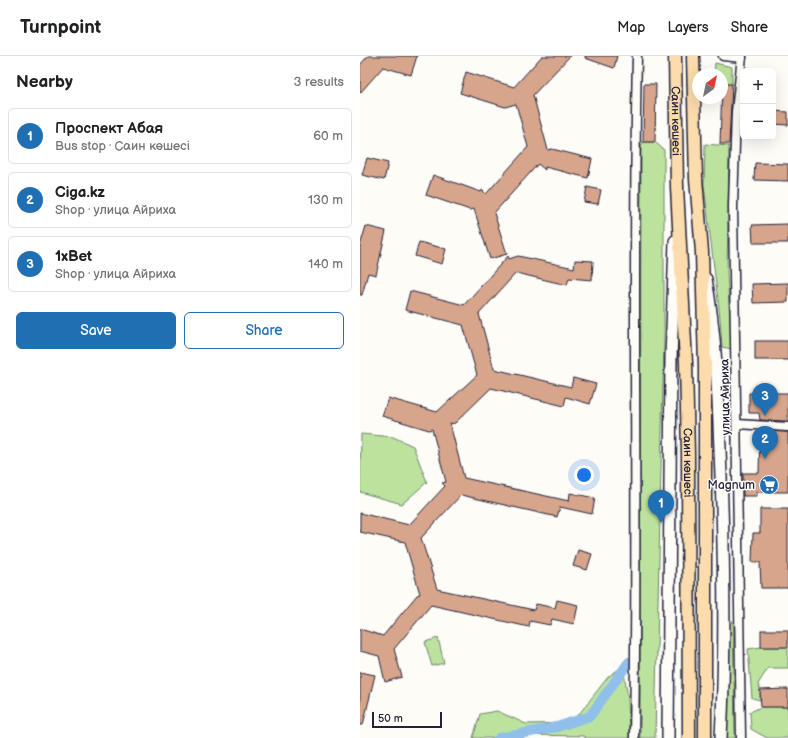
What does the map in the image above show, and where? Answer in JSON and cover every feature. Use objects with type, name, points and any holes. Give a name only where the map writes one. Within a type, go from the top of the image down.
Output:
[{"type":"main road","name":"Саин көшесі","points":[[668,736],[671,359],[676,187],[675,56]]},
{"type":"main road","name":"Саин көшесі","points":[[693,56],[696,179],[702,252],[705,367],[705,738]]},
{"type":"main road","name":"Саин көшесі","points":[[676,187],[686,363],[688,454],[689,738]]},
{"type":"main road","name":"Саин көшесі","points":[[702,252],[712,313],[717,374],[722,494],[722,736]]},
{"type":"street","points":[[634,738],[636,602],[634,206],[637,56]]},
{"type":"street","points":[[723,56],[742,57]]},
{"type":"street","name":"улица Айриха","points":[[741,738],[733,206],[736,112],[742,57]]},
{"type":"street","points":[[737,424],[788,427]]},
{"type":"street","points":[[722,494],[738,494]]},
{"type":"green space","points":[[715,63],[732,67],[732,85],[728,85],[728,68],[715,68]]},
{"type":"green space","points":[[643,142],[655,142],[664,150],[664,335],[655,738],[640,738],[641,146]]},
{"type":"green space","points":[[705,144],[729,146],[727,274],[732,349],[722,347],[720,317],[704,185]]},
{"type":"green space","points":[[361,434],[393,437],[413,446],[427,482],[402,504],[360,492]]},
{"type":"green space","points":[[727,621],[733,621],[735,738],[728,738],[726,731]]},
{"type":"green space","points":[[438,638],[444,663],[432,666],[425,642]]},
{"type":"green space","points":[[761,647],[788,647],[788,668],[768,668],[758,684],[760,690],[760,700],[752,698],[748,649]]},
{"type":"green space","points":[[623,666],[628,698],[629,738],[584,738],[584,736],[524,735],[523,738],[473,738],[480,714],[497,711],[526,724],[572,723],[608,677]]},
{"type":"green space","points":[[761,707],[788,707],[788,738],[767,738],[751,729],[750,712]]},
{"type":"building","points":[[368,56],[417,56],[411,75],[383,67],[360,93],[360,65]]},
{"type":"building","points":[[542,56],[570,56],[533,95],[548,150],[552,149],[592,159],[588,178],[545,167],[545,170],[538,164],[494,213],[507,254],[490,259],[474,209],[470,210],[426,195],[433,175],[481,192],[482,190],[486,194],[528,147],[516,104],[505,107],[460,93],[466,72],[514,87]]},
{"type":"building","points":[[585,56],[617,56],[614,68],[585,58]]},
{"type":"building","points":[[644,84],[656,84],[655,142],[643,142]]},
{"type":"building","points":[[728,84],[732,84],[729,144],[720,144],[721,104],[728,104]]},
{"type":"building","points":[[776,111],[788,112],[788,125],[776,124]]},
{"type":"building","points":[[367,158],[388,163],[384,180],[362,175]]},
{"type":"building","points":[[755,163],[788,164],[788,181],[754,180]]},
{"type":"building","points":[[587,187],[601,190],[598,204],[584,202]]},
{"type":"building","points":[[788,224],[788,243],[753,243],[752,225]]},
{"type":"building","points":[[366,226],[386,231],[376,275],[368,273],[362,295],[360,295],[360,246]]},
{"type":"building","points":[[419,242],[446,249],[442,264],[415,256]]},
{"type":"building","points":[[508,256],[509,259],[518,256],[574,268],[575,260],[593,261],[592,280],[569,278],[567,285],[516,273],[479,314],[494,369],[571,387],[573,378],[596,384],[590,404],[566,397],[564,406],[491,388],[455,423],[450,424],[464,478],[569,501],[570,493],[595,498],[592,514],[560,507],[557,517],[461,495],[421,538],[437,589],[534,610],[536,604],[555,608],[557,600],[578,605],[574,624],[552,619],[550,625],[530,621],[529,627],[431,605],[394,649],[402,677],[385,682],[379,656],[360,651],[360,629],[383,636],[417,595],[420,594],[405,542],[360,532],[360,513],[409,525],[445,486],[442,483],[446,482],[432,429],[429,430],[382,416],[388,398],[437,412],[477,375],[463,325],[405,310],[410,291],[464,305]]},
{"type":"building","points":[[788,283],[788,302],[753,303],[752,284]]},
{"type":"building","points":[[755,341],[788,341],[788,360],[755,360]]},
{"type":"building","points":[[749,393],[788,393],[788,421],[760,420],[759,413],[749,413]]},
{"type":"building","points":[[760,431],[788,432],[788,492],[757,492],[757,496],[743,496],[743,473],[759,473]]},
{"type":"building","points":[[760,509],[788,509],[788,588],[761,588],[760,562],[752,562],[753,533],[760,533]]},
{"type":"building","points":[[578,550],[592,554],[587,570],[573,566]]},
{"type":"building","points":[[761,630],[788,630],[788,647],[761,647]]},
{"type":"building","points":[[360,672],[375,675],[363,725],[360,725]]},
{"type":"building","points":[[788,689],[788,707],[761,707],[760,690]]},
{"type":"waterway","points":[[499,738],[557,727],[590,716],[629,662]]},
{"type":"place","name":"1xBet","points":[[765,416]]},
{"type":"place","name":"Ciga.kz","points":[[765,459]]},
{"type":"place","name":"Magnum","points":[[769,485]]},
{"type":"place","name":"Проспект Абая","points":[[661,523]]}]
